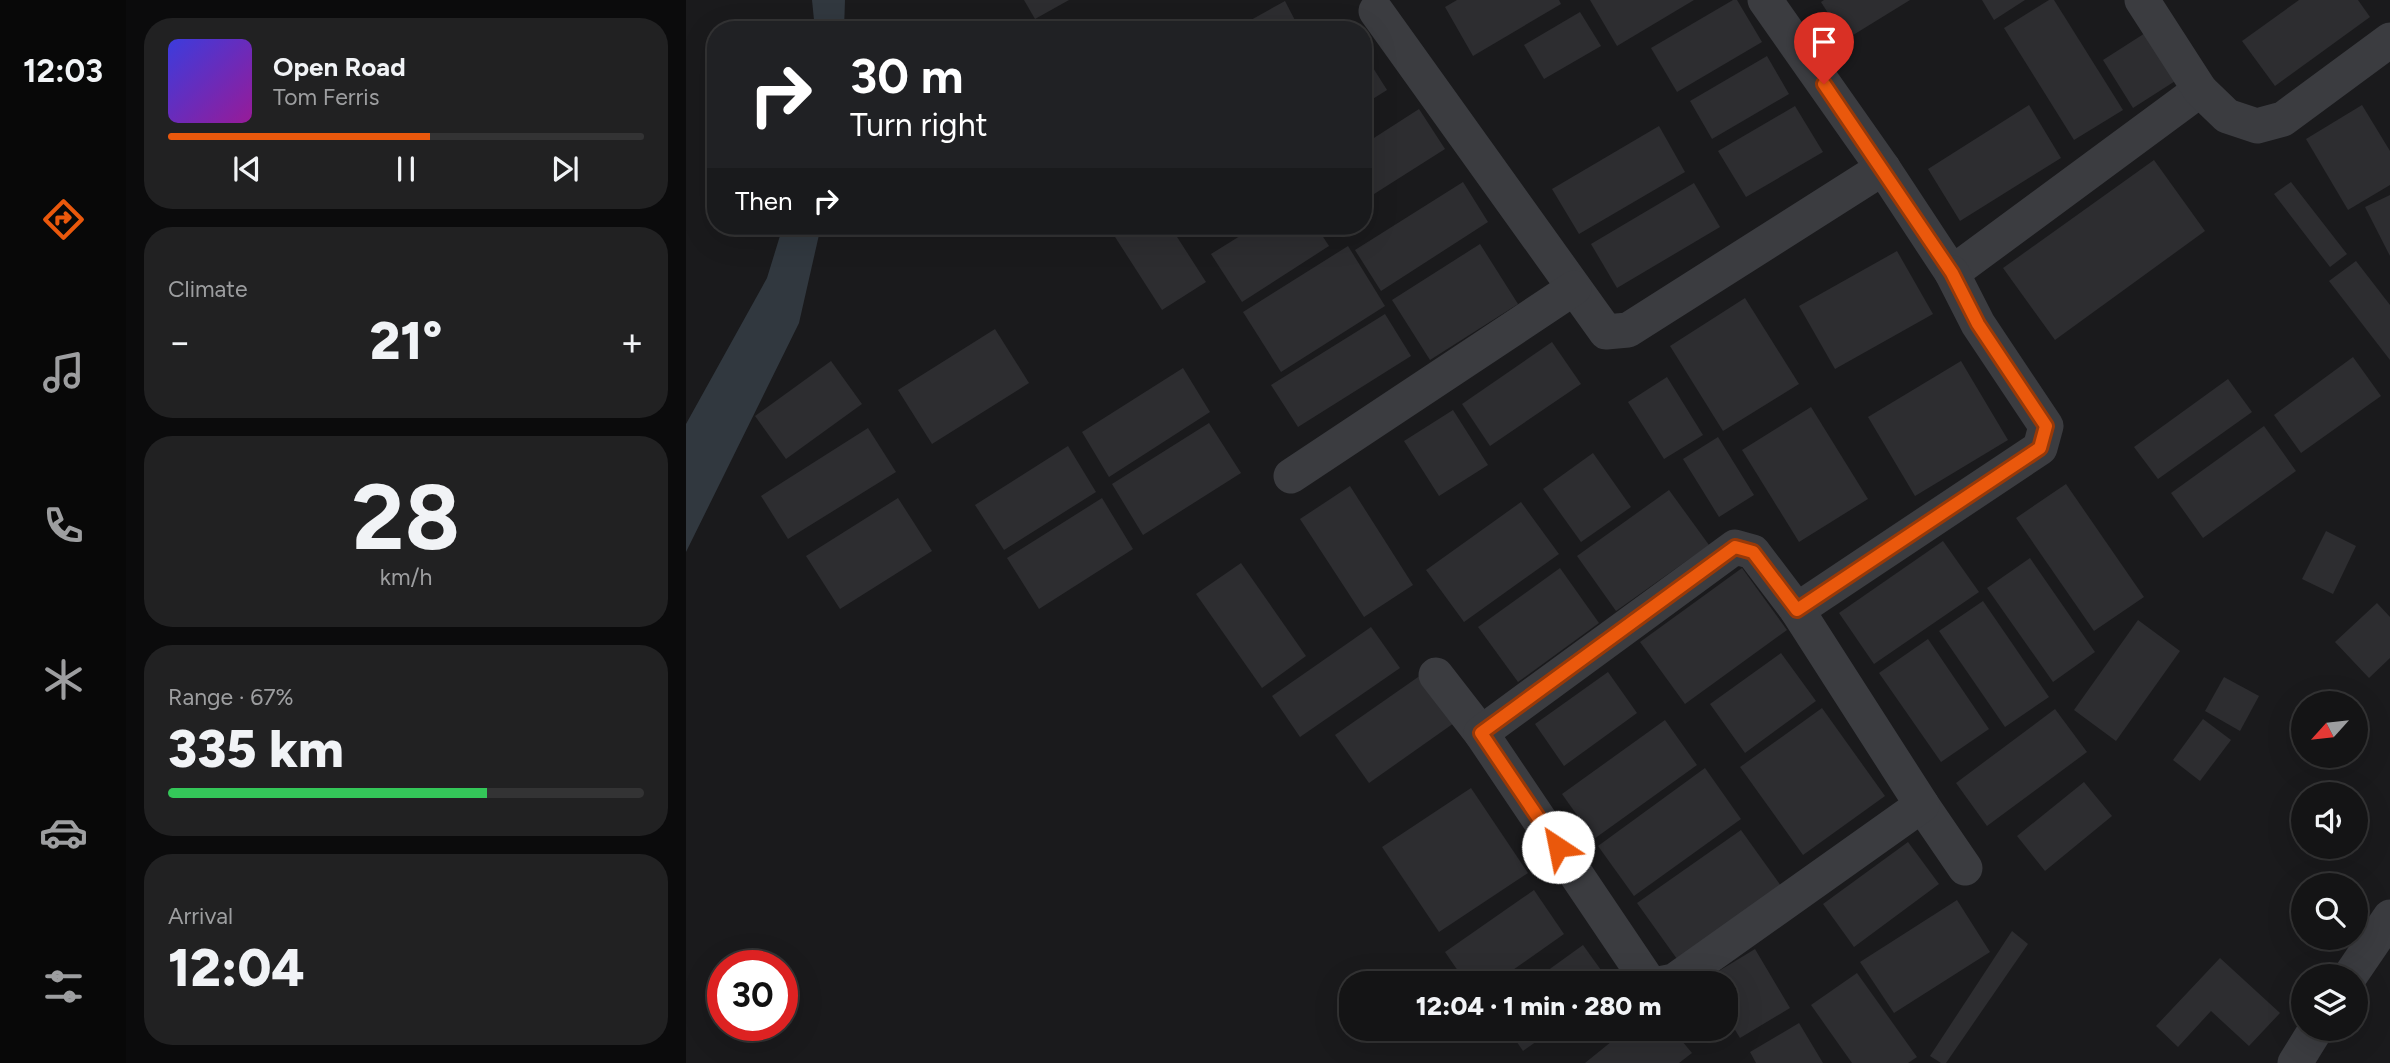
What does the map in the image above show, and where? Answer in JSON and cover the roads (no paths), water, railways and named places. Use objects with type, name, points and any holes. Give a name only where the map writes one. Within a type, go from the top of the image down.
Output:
[{"type":"street","points":[[1765,0],[1883,168],[1952,273],[1978,324],[2046,426],[2040,448],[1797,610]]},
{"type":"street","points":[[2142,0],[2200,90],[2227,116],[2258,126],[2283,119],[2390,40]]},
{"type":"street","points":[[1376,11],[1606,332],[1628,330],[1883,168]]},
{"type":"street","points":[[1952,273],[2200,90]]},
{"type":"street","points":[[1291,476],[1574,288]]},
{"type":"street","points":[[1481,733],[1735,547],[1753,552],[1797,610],[1965,868]]},
{"type":"street","points":[[1436,675],[1481,733],[1641,971]]},
{"type":"street","points":[[1688,971],[1923,805]]},
{"type":"street","points":[[2358,964],[2390,917]]},
{"type":"street","points":[[2295,1063],[2309,1041]]}]
